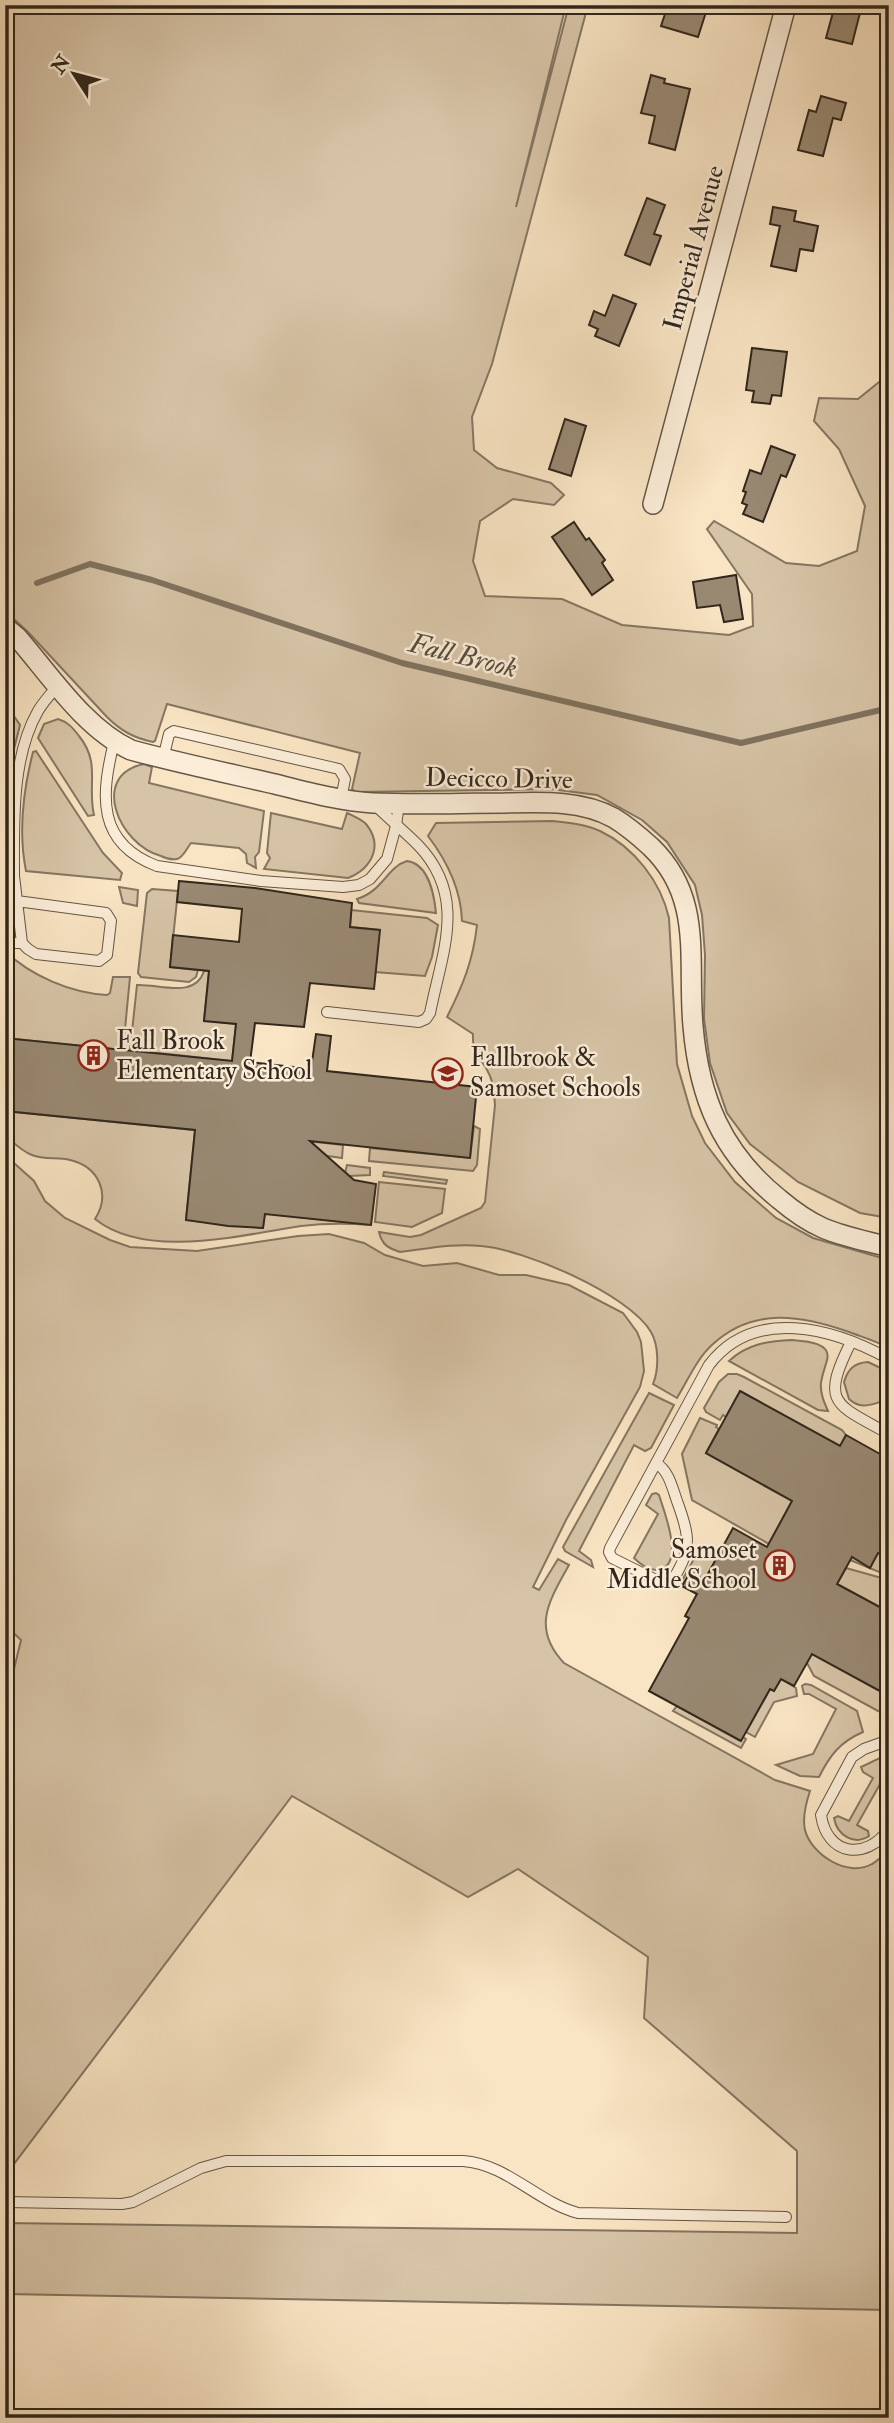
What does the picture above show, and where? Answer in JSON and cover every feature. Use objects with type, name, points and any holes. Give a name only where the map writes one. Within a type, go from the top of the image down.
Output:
[{"type":"street","name":"Imperial Avenue","points":[[653,503],[786,5]]},
{"type":"street","name":"Decicco Drive","points":[[5,627],[17,637],[97,728],[114,742],[163,759],[341,799],[373,803],[578,805],[612,817],[638,835],[663,859],[685,899],[691,937],[697,1067],[707,1102],[721,1132],[739,1161],[761,1185],[797,1213],[822,1228],[889,1247]]},
{"type":"lane","points":[[22,943],[14,876],[14,801],[18,773],[34,719],[58,685]]},
{"type":"lane","points":[[163,759],[169,734],[174,731],[339,769],[345,779],[341,799]]},
{"type":"lane","points":[[114,742],[104,793],[108,817],[128,850],[157,866],[255,880],[351,886],[370,879],[387,859],[399,803]]},
{"type":"lane","points":[[327,1012],[419,1022],[426,1019],[430,1013],[448,935],[449,908],[443,885],[429,860],[418,845],[373,803]]},
{"type":"lane","points":[[5,943],[22,943],[36,954],[99,961],[107,955],[111,921],[106,914],[17,901]]},
{"type":"lane","points":[[656,1463],[667,1475],[688,1539],[686,1556],[679,1570],[670,1582],[664,1584],[612,1558],[609,1552],[656,1463],[709,1364],[735,1339],[749,1333],[782,1327],[816,1330],[889,1359]]},
{"type":"lane","points":[[851,1342],[834,1381],[837,1399],[850,1413],[889,1434]]},
{"type":"lane","points":[[889,1740],[864,1749],[852,1757],[821,1815],[830,1838],[854,1851],[872,1846],[889,1829]]},
{"type":"lane","points":[[5,2202],[133,2202],[201,2168],[226,2161],[463,2161],[490,2166],[554,2204],[578,2213],[786,2217]]},
{"type":"shaded area","points":[[5,5],[566,5],[516,207],[569,5],[588,5],[492,364],[472,417],[474,450],[497,468],[551,483],[564,495],[554,505],[513,499],[480,521],[473,561],[485,596],[562,599],[622,625],[729,635],[753,626],[752,594],[707,529],[714,521],[786,563],[819,566],[857,551],[865,506],[839,449],[814,421],[819,398],[858,399],[889,374],[889,1218],[860,1213],[798,1182],[750,1144],[727,1113],[710,1063],[704,1019],[705,955],[702,915],[695,885],[667,842],[642,820],[597,795],[551,789],[356,792],[352,789],[360,753],[167,704],[155,741],[140,738],[123,730],[107,717],[5,611]]},
{"type":"shaded area","points":[[5,703],[20,725],[5,785]]},
{"type":"shaded area","points":[[58,719],[75,730],[90,756],[94,815],[88,816],[38,738],[44,724]]},
{"type":"shaded area","points":[[36,751],[103,853],[122,873],[120,880],[26,871],[22,841],[24,796],[33,752]]},
{"type":"shaded area","points":[[144,764],[152,767],[149,783],[264,811],[259,852],[255,857],[256,868],[247,863],[246,854],[239,848],[191,843],[181,857],[173,859],[146,849],[133,839],[116,810],[114,795],[118,781],[127,771]]},
{"type":"shaded area","points":[[271,813],[342,829],[347,813],[357,818],[366,824],[374,840],[369,863],[348,878],[264,869],[270,858],[267,853]]},
{"type":"shaded area","points":[[552,821],[600,831],[624,846],[653,879],[669,918],[677,1064],[692,1116],[705,1143],[735,1182],[776,1218],[813,1238],[889,1260],[889,1348],[831,1326],[796,1319],[761,1319],[729,1332],[713,1344],[697,1362],[677,1398],[653,1384],[657,1358],[656,1344],[651,1332],[621,1303],[599,1289],[522,1255],[499,1249],[461,1245],[400,1252],[382,1240],[379,1232],[410,1237],[421,1235],[481,1208],[485,1202],[495,1105],[493,1086],[487,1069],[474,1049],[473,1034],[447,1017],[466,972],[477,925],[462,921],[452,876],[428,836],[436,823]]},
{"type":"shaded area","points":[[407,861],[421,868],[429,881],[436,913],[359,903],[357,899],[373,891],[394,868]]},
{"type":"shaded area","points":[[119,887],[138,890],[137,906],[123,903]]},
{"type":"shaded area","points":[[152,889],[178,891],[170,967],[198,970],[196,977],[189,982],[141,977],[138,973],[147,893]]},
{"type":"shaded area","points":[[351,910],[427,918],[438,925],[425,976],[375,972],[379,930],[350,927]]},
{"type":"shaded area","points":[[5,951],[52,982],[93,994],[110,993],[113,977],[130,977],[123,1050],[5,1038]]},
{"type":"shaded area","points":[[204,971],[209,971],[204,1020],[236,1024],[232,1061],[130,1050],[137,985],[185,987],[199,980]]},
{"type":"shaded area","points":[[5,1111],[195,1130],[186,1220],[263,1228],[269,1176],[279,1215],[371,1225],[310,1225],[195,1241],[140,1239],[116,1231],[95,1219],[100,1210],[102,1191],[95,1175],[88,1169],[70,1160],[37,1157],[21,1149],[5,1135]]},
{"type":"shaded area","points":[[474,1126],[480,1129],[477,1165],[473,1171],[369,1161],[370,1148],[470,1158]]},
{"type":"shaded area","points":[[288,1139],[343,1145],[342,1158],[307,1153]]},
{"type":"shaded area","points":[[5,1155],[34,1181],[45,1201],[65,1218],[130,1247],[197,1251],[329,1234],[364,1243],[385,1255],[423,1266],[457,1263],[499,1275],[526,1275],[569,1285],[623,1313],[641,1342],[644,1371],[640,1387],[566,1520],[533,1587],[539,1590],[558,1559],[569,1565],[550,1603],[546,1626],[548,1638],[564,1663],[775,1780],[810,1791],[804,1825],[809,1839],[822,1855],[841,1866],[862,1868],[874,1863],[889,1850],[889,2310],[5,2294],[6,2223],[797,2233],[797,2151],[644,2018],[648,1957],[518,1869],[468,1897],[292,1796],[11,2168],[9,2189],[5,2189],[5,1789],[14,1760],[5,1750],[5,1677],[13,1673],[21,1640],[5,1625]]},
{"type":"shaded area","points":[[347,1165],[370,1168],[370,1175],[349,1176],[345,1173]]},
{"type":"shaded area","points":[[384,1172],[447,1180],[446,1184],[383,1176]]},
{"type":"shaded area","points":[[379,1182],[445,1189],[442,1213],[412,1227],[375,1222]]},
{"type":"shaded area","points":[[792,1340],[816,1344],[825,1349],[827,1360],[821,1387],[828,1411],[818,1410],[729,1361],[758,1344]]},
{"type":"shaded area","points":[[868,1362],[889,1372],[889,1400],[864,1406],[849,1399],[844,1382],[852,1368]]},
{"type":"shaded area","points":[[728,1374],[744,1377],[842,1430],[846,1435],[840,1446],[740,1391],[726,1417],[723,1415],[720,1420],[706,1412],[704,1408],[719,1382]]},
{"type":"shaded area","points":[[649,1393],[674,1405],[651,1448],[645,1451],[634,1445],[579,1551],[591,1560],[593,1567],[565,1551],[563,1547]]},
{"type":"shaded area","points":[[700,1418],[717,1425],[719,1429],[706,1453],[792,1501],[769,1544],[692,1500],[682,1454]]},
{"type":"shaded area","points":[[656,1493],[665,1513],[672,1549],[671,1559],[666,1566],[658,1570],[645,1567],[634,1558],[658,1514],[646,1505],[652,1494]]},
{"type":"shaded area","points":[[862,1539],[889,1559],[884,1574],[850,1560]]},
{"type":"shaded area","points":[[699,1550],[716,1560],[697,1594],[692,1591],[700,1577],[700,1571],[694,1567],[682,1586],[680,1584]]},
{"type":"shaded area","points":[[846,1568],[889,1580],[889,1612],[837,1584]]},
{"type":"shaded area","points":[[799,1646],[889,1696],[889,1714],[878,1711],[814,1676],[807,1663],[794,1655]]},
{"type":"shaded area","points":[[781,1679],[796,1688],[797,1696],[774,1702],[755,1737],[746,1732],[770,1689],[774,1691]]},
{"type":"shaded area","points":[[805,1684],[857,1711],[863,1732],[836,1750],[819,1777],[800,1776],[776,1765],[813,1754],[836,1709],[809,1694],[804,1694],[802,1686]]},
{"type":"shaded area","points":[[677,1706],[740,1741],[743,1737],[746,1739],[741,1748],[673,1711]]},
{"type":"shaded area","points":[[886,1755],[889,1761],[889,1788],[880,1784],[857,1825],[868,1831],[869,1836],[858,1840],[847,1837],[842,1834],[834,1818],[838,1816],[849,1821],[873,1778],[863,1772],[861,1767]]},
{"type":"building","points":[[668,5],[683,5],[706,12],[698,37],[661,26]]},
{"type":"building","points":[[835,5],[862,5],[852,44],[826,38]]},
{"type":"building","points":[[651,75],[665,79],[664,83],[690,89],[675,150],[649,143],[655,116],[641,113]]},
{"type":"building","points":[[821,96],[846,103],[841,120],[833,118],[823,156],[798,150],[809,110],[816,112]]},
{"type":"building","points":[[647,198],[665,205],[654,234],[661,236],[650,265],[625,255]]},
{"type":"building","points":[[773,207],[796,211],[794,221],[818,226],[813,251],[800,249],[796,271],[771,266],[780,226],[770,224]]},
{"type":"building","points":[[613,295],[636,304],[619,346],[595,336],[598,329],[589,325],[594,311],[605,316]]},
{"type":"building","points":[[752,348],[787,352],[781,396],[772,395],[770,404],[752,402],[754,391],[746,390]]},
{"type":"building","points":[[565,419],[586,426],[571,476],[549,469]]},
{"type":"building","points":[[771,446],[795,455],[786,477],[781,475],[763,522],[743,514],[747,505],[742,503],[746,492],[743,491],[750,470],[761,474]]},
{"type":"building","points":[[574,522],[605,560],[602,563],[613,580],[592,595],[552,537]]},
{"type":"building","points":[[736,575],[743,619],[724,622],[720,605],[697,608],[693,582]]},
{"type":"building","name":"Fall Brook Elementary School","points":[[179,881],[255,888],[352,903],[350,927],[380,930],[374,989],[310,983],[304,1027],[255,1023],[250,1062],[311,1069],[316,1034],[331,1036],[327,1071],[477,1087],[470,1158],[310,1141],[354,1180],[376,1184],[371,1225],[265,1214],[263,1228],[228,1226],[186,1220],[195,1130],[5,1111],[5,1038],[232,1061],[236,1024],[204,1021],[209,971],[170,967],[173,935],[239,942],[242,909],[177,902]]},
{"type":"building","name":"Samoset Middle School","points":[[740,1391],[840,1446],[846,1435],[889,1459],[889,1559],[878,1553],[870,1568],[852,1557],[837,1584],[889,1612],[889,1696],[812,1654],[794,1686],[781,1679],[774,1691],[770,1689],[741,1741],[649,1691],[689,1618],[685,1616],[697,1594],[682,1586],[691,1571],[704,1581],[733,1528],[767,1547],[792,1501],[706,1453]]},
{"type":"waterway","name":"Fall Brook","points":[[37,583],[90,564],[152,580],[402,663],[741,743],[889,708]]},
{"type":"place","name":"Fall Brook Elementary School","points":[[93,1056]]},
{"type":"place","name":"Fallbrook & Samoset Schools","points":[[447,1073]]},
{"type":"place","name":"Samoset Middle School","points":[[780,1565]]}]
